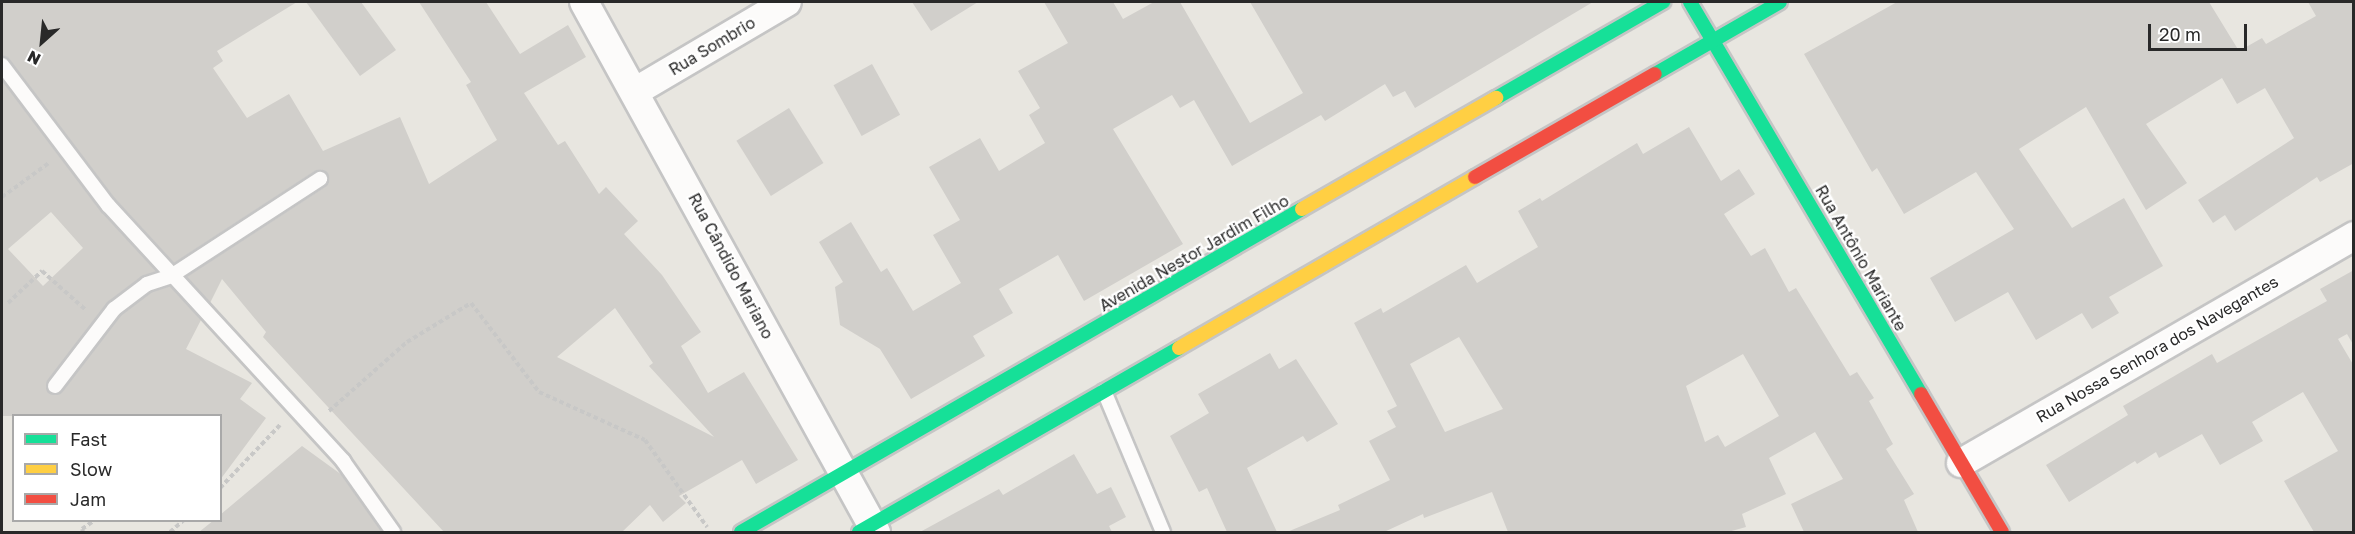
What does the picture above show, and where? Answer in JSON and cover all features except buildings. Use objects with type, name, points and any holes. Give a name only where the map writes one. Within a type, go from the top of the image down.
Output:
[{"type":"main road","name":"Avenida Nestor Jardim Filho","points":[[741,532],[1663,2]]},
{"type":"main road","name":"Rua Antônio Mariante","points":[[1690,2],[2002,532]]},
{"type":"main road","points":[[869,530],[1104,391],[1780,2]]},
{"type":"street","name":"Rua Cândido Mariano","points":[[584,2],[636,91],[844,474],[869,530]]},
{"type":"street","name":"Rua Sombrio","points":[[636,91],[787,2]]},
{"type":"street","name":"Rua Nossa Senhora dos Navegantes","points":[[1961,463],[2354,236]]},
{"type":"lane","points":[[2,65],[108,205],[344,462],[393,532]]},
{"type":"lane","points":[[55,386],[114,309],[147,284],[171,276],[320,178]]},
{"type":"lane","points":[[1104,391],[1163,532]]},
{"type":"path","points":[[2,197],[68,152]]},
{"type":"path","points":[[8,303],[42,271],[103,325]]},
{"type":"path","points":[[311,427],[408,342],[471,303],[539,392],[645,440],[711,532]]},
{"type":"path","points":[[222,486],[294,409]]},
{"type":"path","points":[[83,532],[82,529],[92,522]]},
{"type":"path","points":[[170,532],[182,522]]},
{"type":"traffic: fast","points":[[1496,98],[1663,2]]},
{"type":"traffic: fast","points":[[1690,2],[1921,394]]},
{"type":"traffic: fast","points":[[1655,74],[1780,2]]},
{"type":"traffic: fast","points":[[741,532],[1302,209]]},
{"type":"traffic: fast","points":[[859,532],[1179,348]]},
{"type":"traffic: slow","points":[[1302,209],[1496,98]]},
{"type":"traffic: slow","points":[[1179,348],[1475,177]]},
{"type":"traffic: jam","points":[[1475,177],[1655,74]]},
{"type":"traffic: jam","points":[[1921,394],[2002,532]]}]
